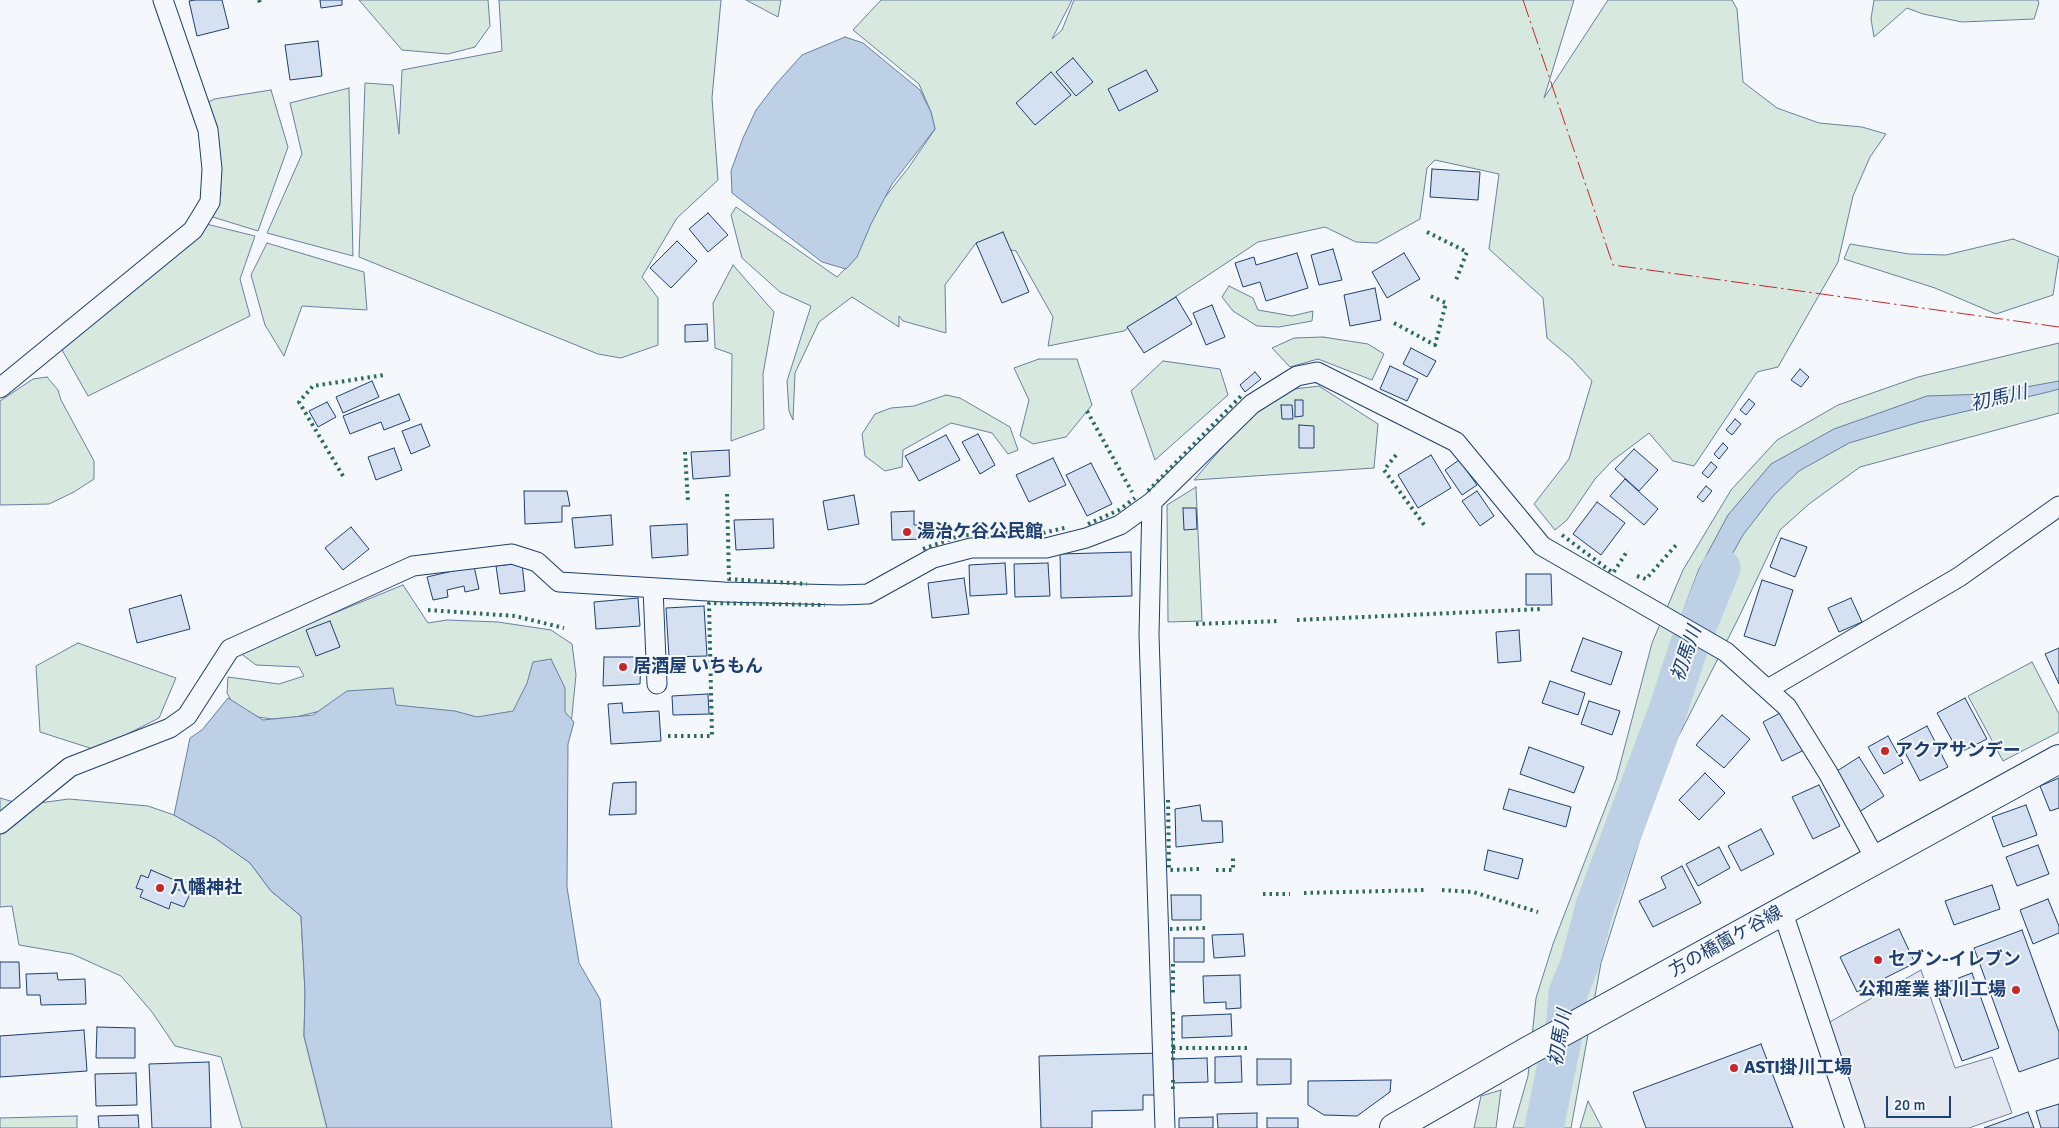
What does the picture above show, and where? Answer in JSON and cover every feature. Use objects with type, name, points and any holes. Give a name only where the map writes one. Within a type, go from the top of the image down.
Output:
[{"type":"main road","name":"方の橋薗ケ谷線","points":[[1394,1128],[1782,910],[2059,759]]},
{"type":"street","points":[[0,388],[193,230],[210,202],[212,169],[208,130],[164,0]]},
{"type":"street","points":[[0,824],[70,767],[170,728],[187,716],[230,649],[413,566],[512,554],[537,562],[559,582],[653,588],[832,595],[868,594],[933,558],[971,548],[1046,548],[1086,538],[1120,525],[1152,502],[1252,404],[1297,376],[1317,372],[1456,442],[1542,546],[1726,652],[1787,707],[1828,773],[1876,860]]},
{"type":"street","points":[[1152,502],[1149,635],[1165,1128]]},
{"type":"street","points":[[1768,689],[1959,576],[2059,506]]},
{"type":"street","points":[[653,588],[657,684]]},
{"type":"street","points":[[1782,910],[1855,1128]]},
{"type":"shaded area","points":[[359,0],[488,0],[490,26],[475,47],[448,54],[402,50]]},
{"type":"shaded area","points":[[499,0],[721,0],[712,98],[718,180],[677,218],[642,277],[658,298],[658,345],[621,358],[598,354],[359,257],[365,83],[393,85],[399,134],[402,70],[502,51]]},
{"type":"shaded area","points":[[746,0],[781,0],[778,17]]},
{"type":"shaded area","points":[[881,0],[1072,0],[1052,39],[1062,30],[1074,0],[1574,0],[1544,98],[1608,0],[1732,0],[1737,9],[1743,82],[1777,108],[1819,123],[1862,127],[1886,134],[1870,157],[1853,196],[1838,262],[1778,367],[1757,372],[1694,466],[1673,461],[1649,433],[1612,461],[1595,479],[1567,520],[1555,530],[1534,504],[1569,459],[1592,381],[1572,359],[1547,338],[1543,298],[1489,249],[1499,174],[1435,160],[1427,168],[1420,219],[1377,243],[1356,242],[1325,227],[1258,242],[1124,331],[1048,346],[1053,317],[1016,251],[976,243],[945,285],[946,333],[903,321],[899,316],[899,327],[852,297],[819,322],[795,373],[793,420],[789,411],[787,381],[811,306],[780,292],[742,258],[731,215],[736,207],[837,277],[857,257],[855,235],[909,167],[935,129],[931,112],[919,84],[853,30]]},
{"type":"shaded area","points":[[1874,0],[2038,0],[2039,3],[2034,19],[1962,22],[1923,14],[1907,8],[1874,37],[1871,19]]},
{"type":"shaded area","points":[[349,88],[353,256],[267,233],[302,154],[290,103]]},
{"type":"shaded area","points":[[271,90],[288,147],[258,231],[203,214],[221,194],[208,130],[200,107],[214,99]]},
{"type":"shaded area","points":[[198,222],[255,236],[240,279],[250,316],[88,396],[57,341]]},
{"type":"shaded area","points":[[2013,239],[2059,257],[2053,295],[1996,314],[1935,288],[1844,259],[1850,244],[1909,254],[1946,255]]},
{"type":"shaded area","points":[[267,243],[364,272],[367,310],[302,306],[284,356],[265,325],[251,275]]},
{"type":"shaded area","points":[[733,265],[774,312],[763,374],[764,429],[731,441],[732,354],[715,348],[713,303]]},
{"type":"shaded area","points":[[1229,286],[1253,298],[1258,310],[1292,316],[1313,311],[1312,321],[1279,327],[1257,326],[1233,311],[1222,297]]},
{"type":"shaded area","points":[[1323,337],[1368,344],[1384,354],[1372,380],[1318,359],[1290,367],[1272,348],[1294,338]]},
{"type":"shaded area","points":[[2059,343],[2059,413],[1860,467],[1809,504],[1780,530],[1738,619],[1662,769],[1601,963],[1571,1128],[1513,1128],[1528,1076],[1536,998],[1553,944],[1616,780],[1652,643],[1683,570],[1731,490],[1777,440],[1838,405],[1918,377]]},
{"type":"shaded area","points":[[1039,359],[1077,359],[1092,405],[1066,437],[1033,444],[1020,436],[1029,400],[1014,368]]},
{"type":"shaded area","points":[[1163,361],[1220,369],[1228,395],[1155,460],[1131,391]]},
{"type":"shaded area","points":[[47,377],[58,390],[61,400],[94,461],[94,479],[74,492],[49,504],[0,505],[0,401],[33,379]]},
{"type":"shaded area","points":[[1319,386],[1378,424],[1374,468],[1194,480],[1270,392]]},
{"type":"shaded area","points":[[946,395],[960,398],[1010,427],[1018,450],[1008,454],[992,433],[951,423],[903,450],[902,467],[885,471],[865,456],[862,434],[875,414],[891,408],[914,406]]},
{"type":"shaded area","points":[[1196,487],[1202,621],[1168,622],[1167,505]]},
{"type":"shaded area","points":[[403,585],[428,623],[447,620],[498,622],[551,630],[572,644],[576,675],[570,735],[340,706],[296,717],[272,719],[258,717],[233,704],[227,693],[228,677],[279,684],[304,676],[299,667],[256,665],[239,652]]},
{"type":"shaded area","points":[[78,643],[176,678],[159,718],[96,750],[40,732],[36,666]]},
{"type":"shaded area","points":[[2032,662],[2059,714],[2059,732],[2003,761],[1968,696]]},
{"type":"shaded area","points":[[0,798],[24,805],[69,799],[148,806],[174,815],[215,838],[250,863],[271,891],[301,916],[305,992],[304,1036],[327,1128],[242,1128],[221,1057],[175,1046],[152,1012],[121,976],[72,954],[19,945],[12,906],[0,907]]},
{"type":"shaded area","points":[[1921,970],[1955,1068],[1992,1057],[2012,1113],[1969,1128],[1863,1128],[1828,1023]]},
{"type":"shaded area","points":[[1501,1090],[1496,1128],[1474,1128],[1481,1096]]},
{"type":"shaded area","points":[[1588,1101],[1602,1128],[1580,1128]]},
{"type":"shaded area","points":[[77,1116],[77,1128],[0,1128],[0,1118]]},
{"type":"water","points":[[845,37],[863,43],[920,90],[931,112],[935,129],[892,184],[871,224],[857,257],[846,269],[822,262],[732,193],[731,171],[756,110],[776,84],[802,55]]},
{"type":"water","points":[[2059,381],[2059,389],[1920,422],[1849,443],[1799,471],[1773,496],[1743,535],[1721,574],[1704,620],[1685,606],[1699,569],[1728,515],[1771,464],[1834,429],[1927,396],[1988,394]]},
{"type":"water","points":[[551,659],[565,688],[565,712],[574,722],[568,744],[567,887],[579,963],[600,999],[612,1128],[327,1128],[304,1036],[305,992],[301,916],[271,891],[250,863],[215,838],[174,815],[190,738],[202,730],[228,698],[263,720],[313,715],[347,691],[393,688],[396,705],[455,711],[477,717],[513,711],[527,683],[533,662]]},
{"type":"building","points":[[222,0],[229,28],[197,36],[189,1]]},
{"type":"building","points":[[320,0],[342,0],[342,5],[321,8]]},
{"type":"building","points":[[318,41],[322,76],[290,80],[285,45]]},
{"type":"building","points":[[1073,58],[1093,82],[1076,96],[1056,72]]},
{"type":"building","points":[[1146,70],[1158,91],[1119,111],[1108,89]]},
{"type":"building","points":[[1051,72],[1071,95],[1035,125],[1016,103]]},
{"type":"building","points":[[1432,169],[1480,172],[1478,200],[1430,197]]},
{"type":"building","points":[[708,213],[728,235],[708,252],[689,229]]},
{"type":"building","points":[[1003,232],[1029,292],[1002,303],[976,243]]},
{"type":"building","points":[[677,241],[697,261],[671,288],[650,268]]},
{"type":"building","points":[[1333,249],[1342,280],[1319,285],[1311,255]]},
{"type":"building","points":[[1297,253],[1308,288],[1266,301],[1260,282],[1243,287],[1235,263],[1254,257],[1256,265]]},
{"type":"building","points":[[1404,253],[1420,279],[1387,298],[1372,272]]},
{"type":"building","points":[[1375,288],[1381,320],[1350,326],[1344,295]]},
{"type":"building","points":[[1176,297],[1192,324],[1144,353],[1127,327]]},
{"type":"building","points":[[1212,305],[1225,337],[1206,345],[1193,313]]},
{"type":"building","points":[[707,324],[708,341],[685,342],[685,325]]},
{"type":"building","points":[[1411,348],[1436,361],[1427,377],[1403,364]]},
{"type":"building","points":[[1390,366],[1418,379],[1407,401],[1380,389]]},
{"type":"building","points":[[1800,369],[1809,377],[1801,387],[1791,380]]},
{"type":"building","points":[[1255,372],[1261,379],[1245,392],[1240,385]]},
{"type":"building","points":[[372,381],[379,397],[343,413],[336,397]]},
{"type":"building","points":[[399,394],[410,420],[384,430],[381,422],[350,434],[343,416]]},
{"type":"building","points":[[1749,399],[1755,404],[1746,415],[1740,410]]},
{"type":"building","points":[[1295,400],[1303,400],[1303,416],[1295,417]]},
{"type":"building","points":[[327,402],[336,417],[318,427],[309,411]]},
{"type":"building","points":[[1281,405],[1292,405],[1293,419],[1282,419]]},
{"type":"building","points":[[1735,419],[1741,424],[1732,435],[1726,430]]},
{"type":"building","points":[[421,424],[430,446],[411,454],[402,431]]},
{"type":"building","points":[[1299,425],[1314,426],[1314,448],[1299,448]]},
{"type":"building","points":[[978,434],[995,465],[980,474],[962,442]]},
{"type":"building","points":[[946,435],[960,460],[919,481],[905,456]]},
{"type":"building","points":[[1723,443],[1728,448],[1719,459],[1714,454]]},
{"type":"building","points":[[394,448],[402,470],[376,480],[368,457]]},
{"type":"building","points":[[1634,449],[1658,470],[1639,491],[1615,469]]},
{"type":"building","points":[[729,450],[730,476],[693,479],[691,452]]},
{"type":"building","points":[[1431,455],[1451,488],[1418,508],[1398,475]]},
{"type":"building","points":[[1053,458],[1066,485],[1029,502],[1016,475]]},
{"type":"building","points":[[1459,460],[1477,485],[1462,495],[1445,470]]},
{"type":"building","points":[[1711,462],[1717,467],[1708,478],[1702,473]]},
{"type":"building","points":[[1091,463],[1112,504],[1087,516],[1066,475]]},
{"type":"building","points":[[1625,479],[1658,509],[1644,525],[1610,496]]},
{"type":"building","points":[[1706,486],[1712,491],[1703,502],[1697,497]]},
{"type":"building","points":[[524,491],[567,491],[570,506],[562,506],[562,522],[525,524]]},
{"type":"building","points":[[1477,491],[1494,516],[1480,526],[1462,501]]},
{"type":"building","points":[[854,495],[859,524],[828,530],[823,501]]},
{"type":"building","points":[[1597,502],[1625,523],[1601,555],[1573,534]]},
{"type":"building","points":[[1183,508],[1196,508],[1197,529],[1184,530]]},
{"type":"building","name":"湯治ケ谷公民館","points":[[914,511],[914,525],[923,525],[923,539],[892,540],[891,512]]},
{"type":"building","points":[[611,515],[613,545],[575,548],[572,518]]},
{"type":"building","points":[[773,519],[774,548],[736,550],[734,520]]},
{"type":"building","points":[[687,524],[688,555],[652,558],[650,526]]},
{"type":"building","points":[[351,527],[369,549],[343,570],[325,548]]},
{"type":"building","points":[[1781,538],[1807,547],[1795,577],[1770,567]]},
{"type":"building","points":[[1131,552],[1132,596],[1061,598],[1060,554]]},
{"type":"building","points":[[522,563],[525,591],[500,594],[496,566]]},
{"type":"building","points":[[1005,563],[1007,594],[970,596],[969,565]]},
{"type":"building","points":[[1048,563],[1050,596],[1015,597],[1014,564]]},
{"type":"building","points":[[474,566],[479,589],[465,592],[464,586],[447,590],[448,597],[433,600],[427,577]]},
{"type":"building","points":[[1526,574],[1551,574],[1552,605],[1526,605]]},
{"type":"building","points":[[964,578],[969,614],[932,618],[928,583]]},
{"type":"building","points":[[1762,580],[1793,590],[1775,646],[1744,636]]},
{"type":"building","points":[[181,595],[190,629],[137,643],[129,609]]},
{"type":"building","points":[[638,598],[640,626],[596,629],[594,602]]},
{"type":"building","points":[[1851,598],[1862,622],[1839,632],[1828,608]]},
{"type":"building","points":[[704,606],[707,656],[669,657],[666,608]]},
{"type":"building","points":[[330,621],[340,647],[316,656],[306,630]]},
{"type":"building","points":[[1519,630],[1521,661],[1498,663],[1496,632]]},
{"type":"building","points":[[1583,638],[1622,652],[1611,685],[1571,671]]},
{"type":"building","points":[[2059,648],[2059,684],[2045,654]]},
{"type":"building","points":[[604,657],[641,657],[640,684],[603,686]]},
{"type":"building","points":[[1550,681],[1585,693],[1578,715],[1542,703]]},
{"type":"building","points":[[708,694],[709,714],[673,715],[672,696]]},
{"type":"building","points":[[1965,698],[1987,739],[1959,753],[1937,713]]},
{"type":"building","points":[[1589,701],[1620,711],[1612,735],[1581,724]]},
{"type":"building","points":[[622,703],[623,713],[659,711],[661,741],[611,744],[608,704]]},
{"type":"building","points":[[1784,711],[1804,750],[1782,761],[1763,722]]},
{"type":"building","points":[[1722,715],[1750,739],[1724,768],[1696,745]]},
{"type":"building","points":[[1927,726],[1948,767],[1920,781],[1899,741]]},
{"type":"building","points":[[1888,736],[1903,763],[1884,774],[1868,747]]},
{"type":"building","points":[[1529,747],[1584,767],[1574,793],[1520,774]]},
{"type":"building","points":[[1859,757],[1884,796],[1859,812],[1834,773]]},
{"type":"building","points":[[1705,773],[1725,793],[1699,820],[1679,800]]},
{"type":"building","points":[[2059,778],[2059,808],[2050,811],[2040,786]]},
{"type":"building","points":[[636,782],[636,814],[609,815],[613,783]]},
{"type":"building","points":[[1819,785],[1840,826],[1813,839],[1792,797]]},
{"type":"building","points":[[1509,789],[1571,807],[1566,827],[1503,809]]},
{"type":"building","points":[[1200,805],[1202,821],[1222,821],[1223,842],[1176,847],[1175,809]]},
{"type":"building","points":[[2026,805],[2037,835],[2003,847],[1992,817]]},
{"type":"building","points":[[1761,829],[1774,854],[1741,871],[1728,846]]},
{"type":"building","points":[[2038,845],[2049,874],[2017,886],[2006,857]]},
{"type":"building","points":[[1719,847],[1730,868],[1698,886],[1686,864]]},
{"type":"building","points":[[1488,850],[1523,859],[1518,879],[1484,870]]},
{"type":"building","points":[[1682,866],[1701,903],[1653,927],[1639,901],[1666,888],[1661,877]]},
{"type":"building","points":[[151,870],[179,882],[176,889],[190,894],[184,907],[171,902],[169,909],[140,897],[143,890],[136,888],[141,875],[148,878]]},
{"type":"building","points":[[1992,885],[2000,909],[1954,925],[1945,901]]},
{"type":"building","points":[[1171,895],[1201,895],[1201,920],[1172,920]]},
{"type":"building","points":[[2048,899],[2059,926],[2059,933],[2033,944],[2020,910]]},
{"type":"building","name":"セブン-イレブン","points":[[1899,929],[1915,963],[1857,992],[1840,957]]},
{"type":"building","name":"公和産業 掛川工場","points":[[2022,930],[2059,1032],[2059,1058],[2019,1072],[1974,948]]},
{"type":"building","points":[[1243,934],[1245,956],[1214,958],[1212,935]]},
{"type":"building","points":[[1174,938],[1204,938],[1204,962],[1174,962]]},
{"type":"building","points":[[0,962],[19,962],[20,988],[0,988]]},
{"type":"building","points":[[57,973],[58,980],[85,979],[86,1004],[41,1005],[40,995],[27,995],[26,974]]},
{"type":"building","points":[[1972,973],[1999,1048],[1962,1061],[1935,987]]},
{"type":"building","points":[[1240,975],[1241,1008],[1226,1009],[1226,1002],[1204,1003],[1203,976]]},
{"type":"building","points":[[1231,1014],[1232,1036],[1182,1038],[1182,1016]]},
{"type":"building","points":[[97,1027],[135,1028],[135,1058],[96,1058]]},
{"type":"building","points":[[84,1030],[87,1071],[0,1077],[0,1036]]},
{"type":"building","name":"ASTI掛川工場","points":[[1761,1044],[1793,1128],[1646,1128],[1633,1092]]},
{"type":"building","points":[[1163,1053],[1164,1095],[1143,1095],[1143,1110],[1092,1111],[1092,1128],[1041,1128],[1039,1056]]},
{"type":"building","points":[[1241,1056],[1242,1082],[1215,1083],[1215,1057]]},
{"type":"building","points":[[1207,1058],[1208,1082],[1173,1083],[1173,1059]]},
{"type":"building","points":[[1257,1059],[1291,1059],[1291,1084],[1257,1085]]},
{"type":"building","points":[[209,1062],[211,1128],[152,1128],[149,1064]]},
{"type":"building","points":[[136,1073],[137,1105],[96,1106],[95,1074]]},
{"type":"building","points":[[1391,1080],[1390,1092],[1357,1116],[1324,1115],[1308,1105],[1308,1081]]},
{"type":"building","points":[[2059,1104],[2059,1128],[2041,1128],[2036,1111]]},
{"type":"building","points":[[2028,1112],[2034,1128],[1984,1128]]},
{"type":"building","points":[[1257,1113],[1257,1128],[1218,1128],[1217,1114]]},
{"type":"building","points":[[138,1115],[139,1128],[99,1128],[98,1116]]},
{"type":"building","points":[[1213,1117],[1213,1128],[1179,1128],[1179,1118]]},
{"type":"building","points":[[1267,1118],[1298,1118],[1298,1128],[1267,1128]]},
{"type":"waterway","name":"初馬川","points":[[1544,1128],[1566,1020],[1568,993],[1580,963],[1595,906],[1667,713],[1689,646],[1721,568]]},
{"type":"hedge","points":[[259,0],[261,6]]},
{"type":"hedge","points":[[1427,232],[1467,252],[1456,280]]},
{"type":"hedge","points":[[1394,323],[1435,345],[1446,303],[1428,295]]},
{"type":"hedge","points":[[343,476],[299,402],[313,386],[384,375]]},
{"type":"hedge","points":[[1148,491],[1242,395]]},
{"type":"hedge","points":[[1087,411],[1132,492]]},
{"type":"hedge","points":[[685,452],[688,502]]},
{"type":"hedge","points":[[1396,455],[1384,470],[1425,526]]},
{"type":"hedge","points":[[727,494],[729,579],[807,584]]},
{"type":"hedge","points":[[1088,524],[1119,510],[1135,498]]},
{"type":"hedge","points":[[1043,533],[1068,527]]},
{"type":"hedge","points":[[923,549],[959,536],[998,532],[1019,534]]},
{"type":"hedge","points":[[1562,535],[1613,573],[1628,550]]},
{"type":"hedge","points":[[1637,576],[1646,579],[1677,544]]},
{"type":"hedge","points":[[668,736],[712,736],[709,603],[825,605]]},
{"type":"hedge","points":[[1297,620],[1541,609]]},
{"type":"hedge","points":[[428,610],[515,616],[564,628]]},
{"type":"hedge","points":[[1196,624],[1279,621]]},
{"type":"hedge","points":[[1168,800],[1169,870],[1200,869]]},
{"type":"hedge","points":[[1216,870],[1233,870],[1233,857]]},
{"type":"hedge","points":[[1304,893],[1426,890]]},
{"type":"hedge","points":[[1442,890],[1473,892],[1538,912]]},
{"type":"hedge","points":[[1263,894],[1290,894]]},
{"type":"hedge","points":[[1170,929],[1205,928]]},
{"type":"hedge","points":[[1173,964],[1173,996]]},
{"type":"hedge","points":[[1173,1012],[1173,1063]]},
{"type":"hedge","points":[[1173,1048],[1250,1048]]},
{"type":"hedge","points":[[1173,1080],[1173,1093]]},
{"type":"power","points":[[1523,0],[1613,265],[2059,327]]},
{"type":"place","name":"湯治ケ谷公民館","points":[[907,532]]},
{"type":"place","name":"居酒屋 いちもん","points":[[623,667]]},
{"type":"place","name":"アクアサンデー","points":[[1885,751]]},
{"type":"place","name":"八幡神社","points":[[160,888]]},
{"type":"place","name":"セブン-イレブン","points":[[1878,960]]},
{"type":"place","name":"公和産業 掛川工場","points":[[2016,990]]},
{"type":"place","name":"ASTI掛川工場","points":[[1734,1068]]}]
